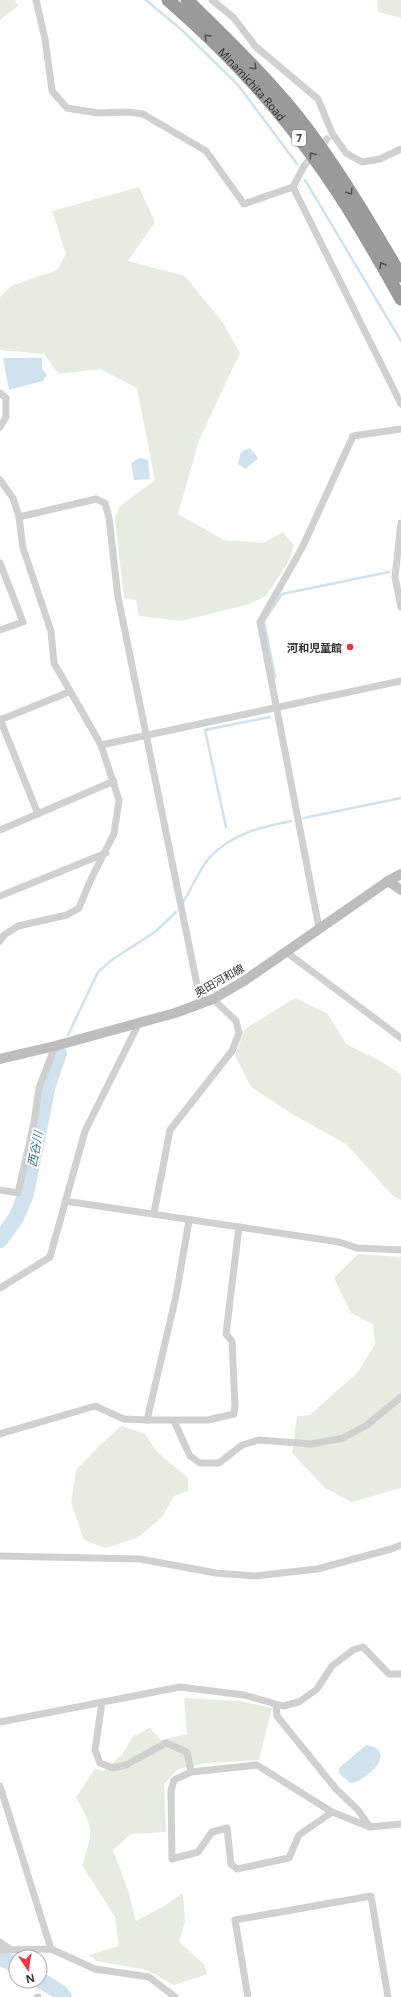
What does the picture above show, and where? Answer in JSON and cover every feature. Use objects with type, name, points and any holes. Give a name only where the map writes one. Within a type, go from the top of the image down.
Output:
[{"type":"highway","name":"Minamichita Road","points":[[168,0],[250,80],[302,142],[343,200],[401,299]]},
{"type":"highway","name":"Minamichita Road","points":[[187,0],[260,73],[294,113],[322,150],[373,228],[401,276]]},
{"type":"main road","name":"奥田河和線","points":[[0,1060],[138,1023],[213,999],[244,981],[319,928],[388,881],[401,874]]},
{"type":"main road","points":[[388,881],[401,890]]},
{"type":"street","points":[[36,0],[45,39],[52,91],[68,108],[98,113],[128,112],[143,114],[206,151],[244,204],[293,187],[304,166]]},
{"type":"street","points":[[213,0],[234,18],[255,46],[318,99],[332,133],[346,153],[362,162],[380,159],[401,149]]},
{"type":"street","points":[[293,187],[401,404]]},
{"type":"street","points":[[0,394],[6,398],[6,417],[0,427]]},
{"type":"street","points":[[319,928],[260,622],[302,548],[353,436],[401,429]]},
{"type":"street","points":[[0,480],[13,498],[23,548],[51,631],[54,663],[69,692],[101,745],[119,800],[114,834],[106,853],[91,879],[79,908],[67,915],[18,926],[4,935],[0,941]]},
{"type":"street","points":[[18,517],[96,499],[105,503],[109,518],[118,597],[201,1004]]},
{"type":"street","points":[[401,523],[394,577],[401,607]]},
{"type":"street","points":[[0,563],[23,622],[0,630]]},
{"type":"street","points":[[101,745],[401,681]]},
{"type":"street","points":[[38,814],[0,719],[69,692]]},
{"type":"street","points":[[0,830],[114,781]]},
{"type":"street","points":[[0,896],[106,853]]},
{"type":"street","points":[[286,952],[401,1038]]},
{"type":"street","points":[[154,1214],[170,1130],[232,1050],[239,1033],[236,1021],[213,999]]},
{"type":"street","points":[[0,1288],[50,1257],[85,1131],[138,1023]]},
{"type":"street","points":[[0,1190],[18,1193],[34,1123],[39,1088],[55,1046]]},
{"type":"street","points":[[65,1201],[154,1214],[189,1221],[339,1242],[358,1248],[401,1250]]},
{"type":"street","points":[[147,1420],[176,1296],[189,1221]]},
{"type":"street","points":[[0,1434],[95,1406],[124,1419],[174,1421],[208,1420],[234,1414],[235,1405],[232,1341],[226,1334],[239,1227]]},
{"type":"street","points":[[174,1421],[190,1456],[200,1463],[219,1463],[242,1445],[259,1440],[311,1444],[343,1438],[367,1425],[401,1397]]},
{"type":"street","points":[[0,1556],[140,1559],[216,1574],[255,1576],[317,1569],[401,1545]]},
{"type":"street","points":[[0,1722],[180,1687],[244,1695],[283,1706],[299,1702],[317,1689],[332,1666],[353,1650],[363,1647],[389,1674],[401,1674]]},
{"type":"street","points":[[102,1702],[95,1750],[100,1763],[113,1768],[126,1765],[166,1743],[187,1752],[191,1772]]},
{"type":"street","points":[[276,1705],[277,1716],[336,1789],[358,1810],[370,1827]]},
{"type":"street","points":[[332,1812],[299,1835],[288,1858],[237,1869],[231,1864],[227,1828],[212,1832],[198,1852],[172,1859],[171,1791],[174,1780],[191,1772],[257,1765],[332,1812],[370,1827],[401,1824]]},
{"type":"street","points":[[0,1786],[51,1949],[95,1969],[149,1977],[175,1997]]},
{"type":"street","points":[[248,1997],[235,1920],[371,1896],[388,1997]]},
{"type":"street","points":[[0,1942],[10,1949]]},
{"type":"shaded area","points":[[0,0],[15,0],[18,6],[0,20]]},
{"type":"shaded area","points":[[377,0],[401,0],[401,18],[378,12]]},
{"type":"shaded area","points":[[139,187],[155,222],[128,261],[185,276],[223,323],[240,353],[199,440],[178,514],[224,540],[263,543],[283,532],[294,545],[288,563],[266,596],[249,604],[182,621],[139,616],[136,600],[124,598],[115,519],[119,507],[155,480],[137,388],[100,369],[59,374],[44,354],[0,350],[0,297],[11,286],[57,270],[66,254],[52,211]]},
{"type":"shaded area","points":[[295,998],[328,1014],[346,1044],[377,1059],[401,1074],[401,1200],[394,1197],[346,1144],[294,1115],[251,1087],[235,1055],[245,1029]]},
{"type":"shaded area","points":[[358,1254],[401,1257],[401,1488],[352,1502],[325,1488],[292,1453],[297,1416],[310,1415],[358,1372],[375,1344],[373,1324],[351,1313],[334,1278]]},
{"type":"shaded area","points":[[122,1426],[145,1434],[157,1452],[188,1478],[188,1491],[174,1496],[162,1517],[137,1538],[106,1548],[84,1540],[71,1503],[76,1470],[100,1445]]},
{"type":"shaded area","points":[[184,1698],[240,1701],[272,1708],[259,1760],[206,1763],[178,1769],[164,1784],[166,1832],[131,1834],[113,1850],[128,1890],[136,1921],[164,1906],[183,1893],[185,1921],[179,1942],[204,1964],[207,1974],[174,1985],[147,1970],[97,1961],[89,1955],[119,1946],[115,1917],[82,1865],[90,1837],[90,1830],[86,1816],[76,1798],[95,1768],[103,1771],[122,1755],[133,1736],[150,1728],[161,1740],[187,1734]]},
{"type":"water","points":[[3,358],[42,358],[42,368],[47,375],[43,381],[9,390]]},
{"type":"water","points":[[250,448],[258,458],[246,469],[238,464],[241,452]]},
{"type":"water","points":[[140,458],[148,460],[150,479],[134,480],[131,463]]},
{"type":"water","points":[[366,1745],[376,1748],[380,1753],[380,1760],[370,1773],[356,1782],[350,1783],[339,1773],[339,1768]]},
{"type":"waterway","points":[[146,0],[183,31],[238,85],[297,164]]},
{"type":"waterway","points":[[305,180],[401,341]]},
{"type":"waterway","points":[[275,677],[264,621],[282,594],[389,572]]},
{"type":"waterway","points":[[226,827],[205,730],[270,717]]},
{"type":"waterway","points":[[304,818],[401,798]]},
{"type":"waterway","points":[[184,901],[203,866],[220,848],[238,836],[248,832],[291,821]]},
{"type":"waterway","points":[[68,1035],[98,972],[113,959],[155,932],[176,912]]},
{"type":"waterway","name":"西谷川","points":[[0,1240],[16,1218],[26,1194],[48,1085],[59,1053]]},
{"type":"waterway","points":[[0,1957],[8,1962]]},
{"type":"waterway","points":[[48,1985],[60,1992],[64,1997]]},
{"type":"tunnel","points":[[304,166],[332,133]]},
{"type":"place","name":"河和児童館","points":[[350,647]]}]
